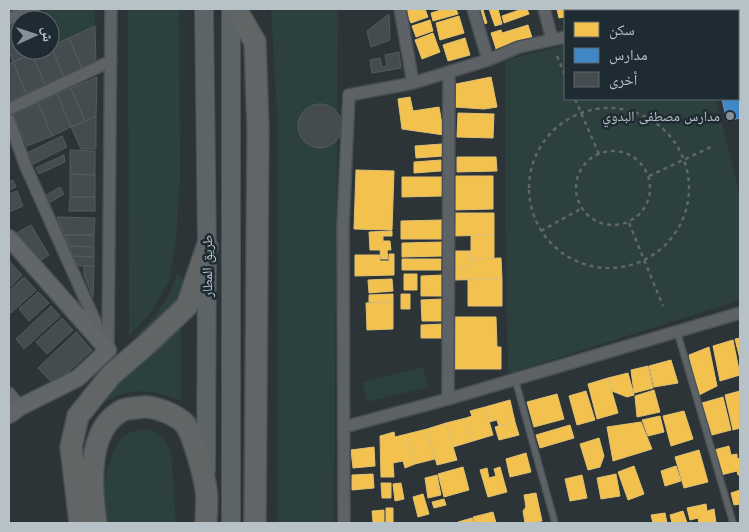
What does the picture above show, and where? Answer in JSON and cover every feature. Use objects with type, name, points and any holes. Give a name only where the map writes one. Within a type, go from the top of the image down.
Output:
[{"type":"highway","points":[[236,9],[255,42],[256,62],[258,130],[255,523]]},
{"type":"highway","points":[[80,523],[71,448],[78,416],[111,375],[187,306],[207,247]]},
{"type":"highway","points":[[96,523],[92,475],[96,447],[106,425],[122,410],[146,407],[166,412],[184,424],[193,441],[206,490]]},
{"type":"highway","name":"طريق المطار","points":[[206,490],[206,523]]},
{"type":"main road","name":"طريق المطار","points":[[204,9],[207,247],[206,490]]},
{"type":"main road","name":"طريق المطار","points":[[231,9],[231,523]]},
{"type":"street","points":[[9,19],[32,9]]},
{"type":"street","points":[[9,393],[14,411],[78,378],[108,350],[111,9]]},
{"type":"street","points":[[400,9],[413,83]]},
{"type":"street","points":[[473,9],[488,60]]},
{"type":"street","points":[[544,9],[552,39]]},
{"type":"street","points":[[672,10],[683,9]]},
{"type":"street","points":[[344,523],[343,225],[348,95],[413,83],[488,60],[519,47],[564,37]]},
{"type":"street","points":[[9,109],[111,61]]},
{"type":"street","points":[[448,399],[449,72]]},
{"type":"street","points":[[9,120],[26,167],[108,350]]},
{"type":"street","points":[[11,245],[108,350]]},
{"type":"street","points":[[344,427],[448,399],[740,313]]},
{"type":"lane","points":[[677,330],[733,523]]},
{"type":"lane","points":[[515,379],[555,523]]},
{"type":"path","points":[[557,56],[564,73]]},
{"type":"path","points":[[575,100],[599,154]]},
{"type":"path","points":[[602,108],[622,109],[642,115],[660,126],[674,141],[684,160],[689,183],[687,207],[678,229],[664,247],[644,260],[621,267],[597,267],[574,260],[555,246],[541,231],[532,206],[530,183],[535,160],[546,140],[556,129],[581,113],[602,108]]},
{"type":"path","points":[[649,176],[713,146]]},
{"type":"path","points":[[614,150],[629,154],[641,163],[649,176],[650,190],[647,203],[639,215],[628,223],[602,224],[582,208],[577,196],[577,183],[580,171],[588,160],[599,154],[614,150]]},
{"type":"path","points":[[541,231],[582,208]]},
{"type":"path","points":[[628,223],[663,306]]},
{"type":"green space","points":[[95,9],[95,26],[60,42],[60,10],[49,10]]},
{"type":"green space","points":[[128,9],[179,9],[180,178],[176,241],[169,282],[151,312],[129,336]]},
{"type":"green space","points":[[271,9],[338,9],[334,523],[278,523],[278,128]]},
{"type":"green space","points":[[564,45],[564,100],[716,100],[740,197],[740,300],[508,374],[505,60]]},
{"type":"green space","points":[[177,274],[184,281],[185,292],[180,304],[138,339],[136,336],[166,300]]},
{"type":"green space","points":[[181,319],[181,401],[159,394],[139,391],[120,395],[99,405],[113,386]]},
{"type":"green space","points":[[423,367],[428,387],[367,402],[362,382]]},
{"type":"green space","points":[[148,429],[162,437],[171,450],[176,523],[108,523],[104,503],[104,489],[112,455],[126,435],[134,431]]},
{"type":"building: سكن","points":[[425,9],[428,17],[411,23],[406,11]]},
{"type":"building: سكن","points":[[444,9],[456,9],[458,14],[433,21],[431,13]]},
{"type":"building: سكن","points":[[489,9],[498,9],[502,24],[495,26]]},
{"type":"building: سكن","points":[[527,9],[529,14],[504,23],[502,16]]},
{"type":"building: سكن","points":[[557,9],[567,9],[564,10],[564,17],[559,18]]},
{"type":"building: سكن","points":[[647,9],[648,10],[613,10]]},
{"type":"building: سكن","points":[[483,10],[487,23],[481,25],[477,12]]},
{"type":"building: سكن","points":[[459,16],[464,33],[440,40],[436,23]]},
{"type":"building: سكن","points":[[430,20],[433,31],[416,37],[412,26]]},
{"type":"building: سكن","points":[[528,25],[533,41],[497,52],[491,33],[501,30],[502,33]]},
{"type":"building: سكن","points":[[433,33],[440,52],[422,59],[415,40]]},
{"type":"building: سكن","points":[[465,38],[470,55],[448,61],[443,45]]},
{"type":"building: سكن","points":[[491,77],[497,107],[484,109],[454,107],[456,84]]},
{"type":"building: سكن","points":[[410,97],[413,111],[439,107],[444,135],[402,129],[398,99]]},
{"type":"building: سكن","points":[[458,113],[494,114],[493,138],[457,137]]},
{"type":"building: سكن","points":[[442,144],[443,156],[416,158],[415,146]]},
{"type":"building: سكن","points":[[457,157],[496,157],[497,171],[457,172]]},
{"type":"building: سكن","points":[[441,160],[441,171],[414,173],[414,162]]},
{"type":"building: سكن","points":[[356,170],[394,171],[392,230],[354,229]]},
{"type":"building: سكن","points":[[452,176],[493,176],[493,209],[453,210]]},
{"type":"building: سكن","points":[[402,177],[442,177],[442,196],[402,197]]},
{"type":"building: سكن","points":[[453,213],[494,213],[494,235],[453,236]]},
{"type":"building: سكن","points":[[442,220],[443,239],[401,239],[401,221]]},
{"type":"building: سكن","points":[[392,231],[392,236],[383,236],[383,241],[390,241],[391,250],[387,250],[388,259],[381,259],[380,250],[370,250],[369,232]]},
{"type":"building: سكن","points":[[494,235],[494,258],[471,259],[471,236]]},
{"type":"building: سكن","points":[[443,242],[443,256],[402,257],[402,243]]},
{"type":"building: سكن","points":[[453,251],[471,251],[471,267],[453,267]]},
{"type":"building: سكن","points":[[389,254],[394,254],[394,275],[355,276],[355,255],[380,255],[380,261],[389,261]]},
{"type":"building: سكن","points":[[501,258],[502,279],[454,280],[453,267],[471,267],[471,259]]},
{"type":"building: سكن","points":[[402,259],[441,259],[441,270],[402,270]]},
{"type":"building: سكن","points":[[404,274],[417,274],[417,290],[404,290]]},
{"type":"building: سكن","points":[[443,275],[443,296],[421,296],[421,276]]},
{"type":"building: سكن","points":[[392,279],[393,291],[369,293],[368,280]]},
{"type":"building: سكن","points":[[468,279],[502,279],[502,306],[468,306]]},
{"type":"building: سكن","points":[[393,294],[393,302],[369,302],[369,295]]},
{"type":"building: سكن","points":[[401,294],[410,294],[410,309],[401,309]]},
{"type":"building: سكن","points":[[443,299],[443,321],[422,321],[421,300]]},
{"type":"building: سكن","points":[[393,302],[393,329],[367,330],[366,303]]},
{"type":"building: سكن","points":[[453,317],[496,317],[497,347],[501,347],[501,369],[454,369]]},
{"type":"building: سكن","points":[[444,324],[444,338],[421,338],[421,325]]},
{"type":"building: سكن","points":[[740,338],[740,359],[735,339]]},
{"type":"building: سكن","points":[[733,340],[740,375],[720,381],[713,346]]},
{"type":"building: سكن","points":[[709,347],[717,386],[697,396],[689,355]]},
{"type":"building: سكن","points":[[671,360],[678,383],[654,387],[649,366]]},
{"type":"building: سكن","points":[[648,366],[653,388],[634,393],[631,370]]},
{"type":"building: سكن","points":[[628,373],[634,395],[627,397],[612,391],[608,378]]},
{"type":"building: سكن","points":[[608,378],[618,413],[597,419],[588,384]]},
{"type":"building: سكن","points":[[654,390],[660,412],[637,417],[635,396]]},
{"type":"building: سكن","points":[[586,391],[595,420],[577,425],[569,396]]},
{"type":"building: سكن","points":[[740,391],[740,428],[733,430],[725,395]]},
{"type":"building: سكن","points":[[557,394],[564,419],[534,427],[527,402]]},
{"type":"building: سكن","points":[[723,397],[731,430],[712,435],[702,403]]},
{"type":"building: سكن","points":[[510,400],[515,422],[499,427],[497,420],[489,422],[485,407]]},
{"type":"building: سكن","points":[[485,407],[493,435],[473,441],[466,418],[472,416],[470,411]]},
{"type":"building: سكن","points":[[684,411],[693,439],[671,446],[663,416]]},
{"type":"building: سكن","points":[[660,416],[664,432],[648,436],[642,420]]},
{"type":"building: سكن","points":[[466,418],[473,441],[453,447],[446,423]]},
{"type":"building: سكن","points":[[515,422],[519,435],[499,440],[495,427]]},
{"type":"building: سكن","points":[[641,422],[652,449],[613,461],[607,427]]},
{"type":"building: سكن","points":[[446,423],[457,460],[437,465],[427,429]]},
{"type":"building: سكن","points":[[570,425],[574,438],[540,448],[536,435]]},
{"type":"building: سكن","points":[[427,429],[435,459],[415,464],[407,434]]},
{"type":"building: سكن","points":[[394,432],[395,437],[407,434],[415,464],[405,468],[403,461],[393,463],[394,477],[381,477],[380,436]]},
{"type":"building: سكن","points":[[599,438],[604,456],[600,467],[588,470],[580,444]]},
{"type":"building: سكن","points":[[729,446],[731,455],[737,454],[737,458],[740,459],[740,475],[738,475],[737,471],[721,475],[714,450]]},
{"type":"building: سكن","points":[[374,447],[375,466],[353,468],[351,450]]},
{"type":"building: سكن","points":[[699,450],[708,482],[684,488],[675,457]]},
{"type":"building: سكن","points":[[526,453],[531,472],[510,477],[506,459]]},
{"type":"building: سكن","points":[[634,466],[644,494],[628,500],[618,472]]},
{"type":"building: سكن","points":[[676,466],[681,481],[665,486],[661,471]]},
{"type":"building: سكن","points":[[463,467],[469,490],[444,497],[438,474]]},
{"type":"building: سكن","points":[[500,467],[507,492],[488,497],[480,470],[487,468],[489,478],[496,476],[494,469]]},
{"type":"building: سكن","points":[[373,474],[374,488],[352,490],[352,475]]},
{"type":"building: سكن","points":[[616,474],[620,496],[601,499],[597,478]]},
{"type":"building: سكن","points":[[437,475],[441,495],[428,498],[425,478]]},
{"type":"building: سكن","points":[[582,475],[587,498],[570,501],[565,479]]},
{"type":"building: سكن","points":[[381,483],[391,483],[391,498],[382,498]]},
{"type":"building: سكن","points":[[401,483],[404,499],[395,501],[393,484]]},
{"type":"building: سكن","points":[[740,490],[740,504],[734,505],[731,493]]},
{"type":"building: سكن","points":[[536,493],[542,521],[525,523],[523,511],[526,507],[524,495]]},
{"type":"building: سكن","points":[[423,494],[429,514],[418,517],[413,497]]},
{"type":"building: سكن","points":[[444,499],[446,505],[434,508],[432,502]]},
{"type":"building: سكن","points":[[706,504],[707,511],[714,509],[716,523],[699,523],[698,518],[690,520],[687,508]]},
{"type":"building: سكن","points":[[386,508],[393,508],[393,523],[386,523]]},
{"type":"building: سكن","points":[[384,510],[384,522],[373,522],[372,511]]},
{"type":"building: سكن","points":[[683,511],[687,523],[672,523],[670,515]]},
{"type":"building: سكن","points":[[493,512],[496,523],[475,523],[473,517]]},
{"type":"building: سكن","points":[[665,513],[667,523],[653,523],[651,515]]},
{"type":"building: سكن","points":[[472,518],[474,523],[458,523],[458,522]]},
{"type":"building: مدارس","points":[[739,30],[740,30],[739,48]]},
{"type":"building: مدارس","points":[[739,78],[740,118],[727,121],[722,100],[739,100]]},
{"type":"building: أخرى","points":[[389,14],[390,40],[371,47],[367,31]]},
{"type":"building: أخرى","points":[[95,26],[96,63],[82,68],[69,38]]},
{"type":"building: أخرى","points":[[10,27],[10,54],[9,51]]},
{"type":"building: أخرى","points":[[69,38],[82,68],[64,77],[57,60],[60,60],[60,42]]},
{"type":"building: أخرى","points":[[399,52],[401,68],[372,73],[370,60],[380,58],[382,67],[387,66],[385,55]]},
{"type":"building: أخرى","points":[[18,60],[35,60],[45,85],[26,93],[13,62]]},
{"type":"building: أخرى","points":[[35,60],[57,60],[64,77],[45,85]]},
{"type":"building: أخرى","points":[[13,62],[26,93],[9,101],[9,64]]},
{"type":"building: أخرى","points":[[97,77],[96,116],[85,121],[71,88]]},
{"type":"building: أخرى","points":[[71,88],[85,121],[71,127],[57,94]]},
{"type":"building: أخرى","points":[[57,94],[71,127],[52,136],[38,103]]},
{"type":"building: أخرى","points":[[38,103],[52,136],[27,146],[13,114]]},
{"type":"building: أخرى","points":[[316,104],[324,104],[336,110],[342,126],[336,142],[324,148],[316,148],[304,142],[298,130],[298,122],[304,110]]},
{"type":"building: أخرى","points":[[96,116],[96,149],[81,149],[71,127]]},
{"type":"building: أخرى","points":[[62,136],[67,147],[29,166],[27,153]]},
{"type":"building: أخرى","points":[[70,150],[95,151],[95,175],[70,174]]},
{"type":"building: أخرى","points":[[64,155],[65,162],[39,174],[36,168]]},
{"type":"building: أخرى","points":[[70,174],[95,175],[95,197],[70,197]]},
{"type":"building: أخرى","points":[[13,180],[16,187],[9,190],[9,182]]},
{"type":"building: أخرى","points":[[60,187],[64,194],[49,203],[45,196]]},
{"type":"building: أخرى","points":[[17,191],[23,206],[9,212],[9,194]]},
{"type":"building: أخرى","points":[[70,197],[95,197],[95,211],[69,211]]},
{"type":"building: أخرى","points":[[57,217],[95,218],[94,235],[64,235]]},
{"type":"building: أخرى","points":[[31,225],[49,255],[33,265],[15,234]]},
{"type":"building: أخرى","points":[[64,235],[94,235],[94,247],[69,246]]},
{"type":"building: أخرى","points":[[69,246],[94,247],[94,257],[73,256]]},
{"type":"building: أخرى","points":[[73,256],[94,257],[94,266],[76,266]]},
{"type":"building: أخرى","points":[[9,261],[22,275],[9,288]]},
{"type":"building: أخرى","points":[[84,266],[94,266],[93,297],[84,275]]},
{"type":"building: أخرى","points":[[24,277],[36,290],[11,313],[9,310],[9,291]]},
{"type":"building: أخرى","points":[[38,292],[49,303],[29,321],[19,309]]},
{"type":"building: أخرى","points":[[51,306],[60,316],[24,349],[16,339]]},
{"type":"building: أخرى","points":[[62,318],[73,330],[47,354],[36,342]]},
{"type":"building: أخرى","points":[[76,332],[92,350],[54,385],[38,368]]},
{"type":"place","name":"مدارس مصطفى البدوي","points":[[730,116]]}]
